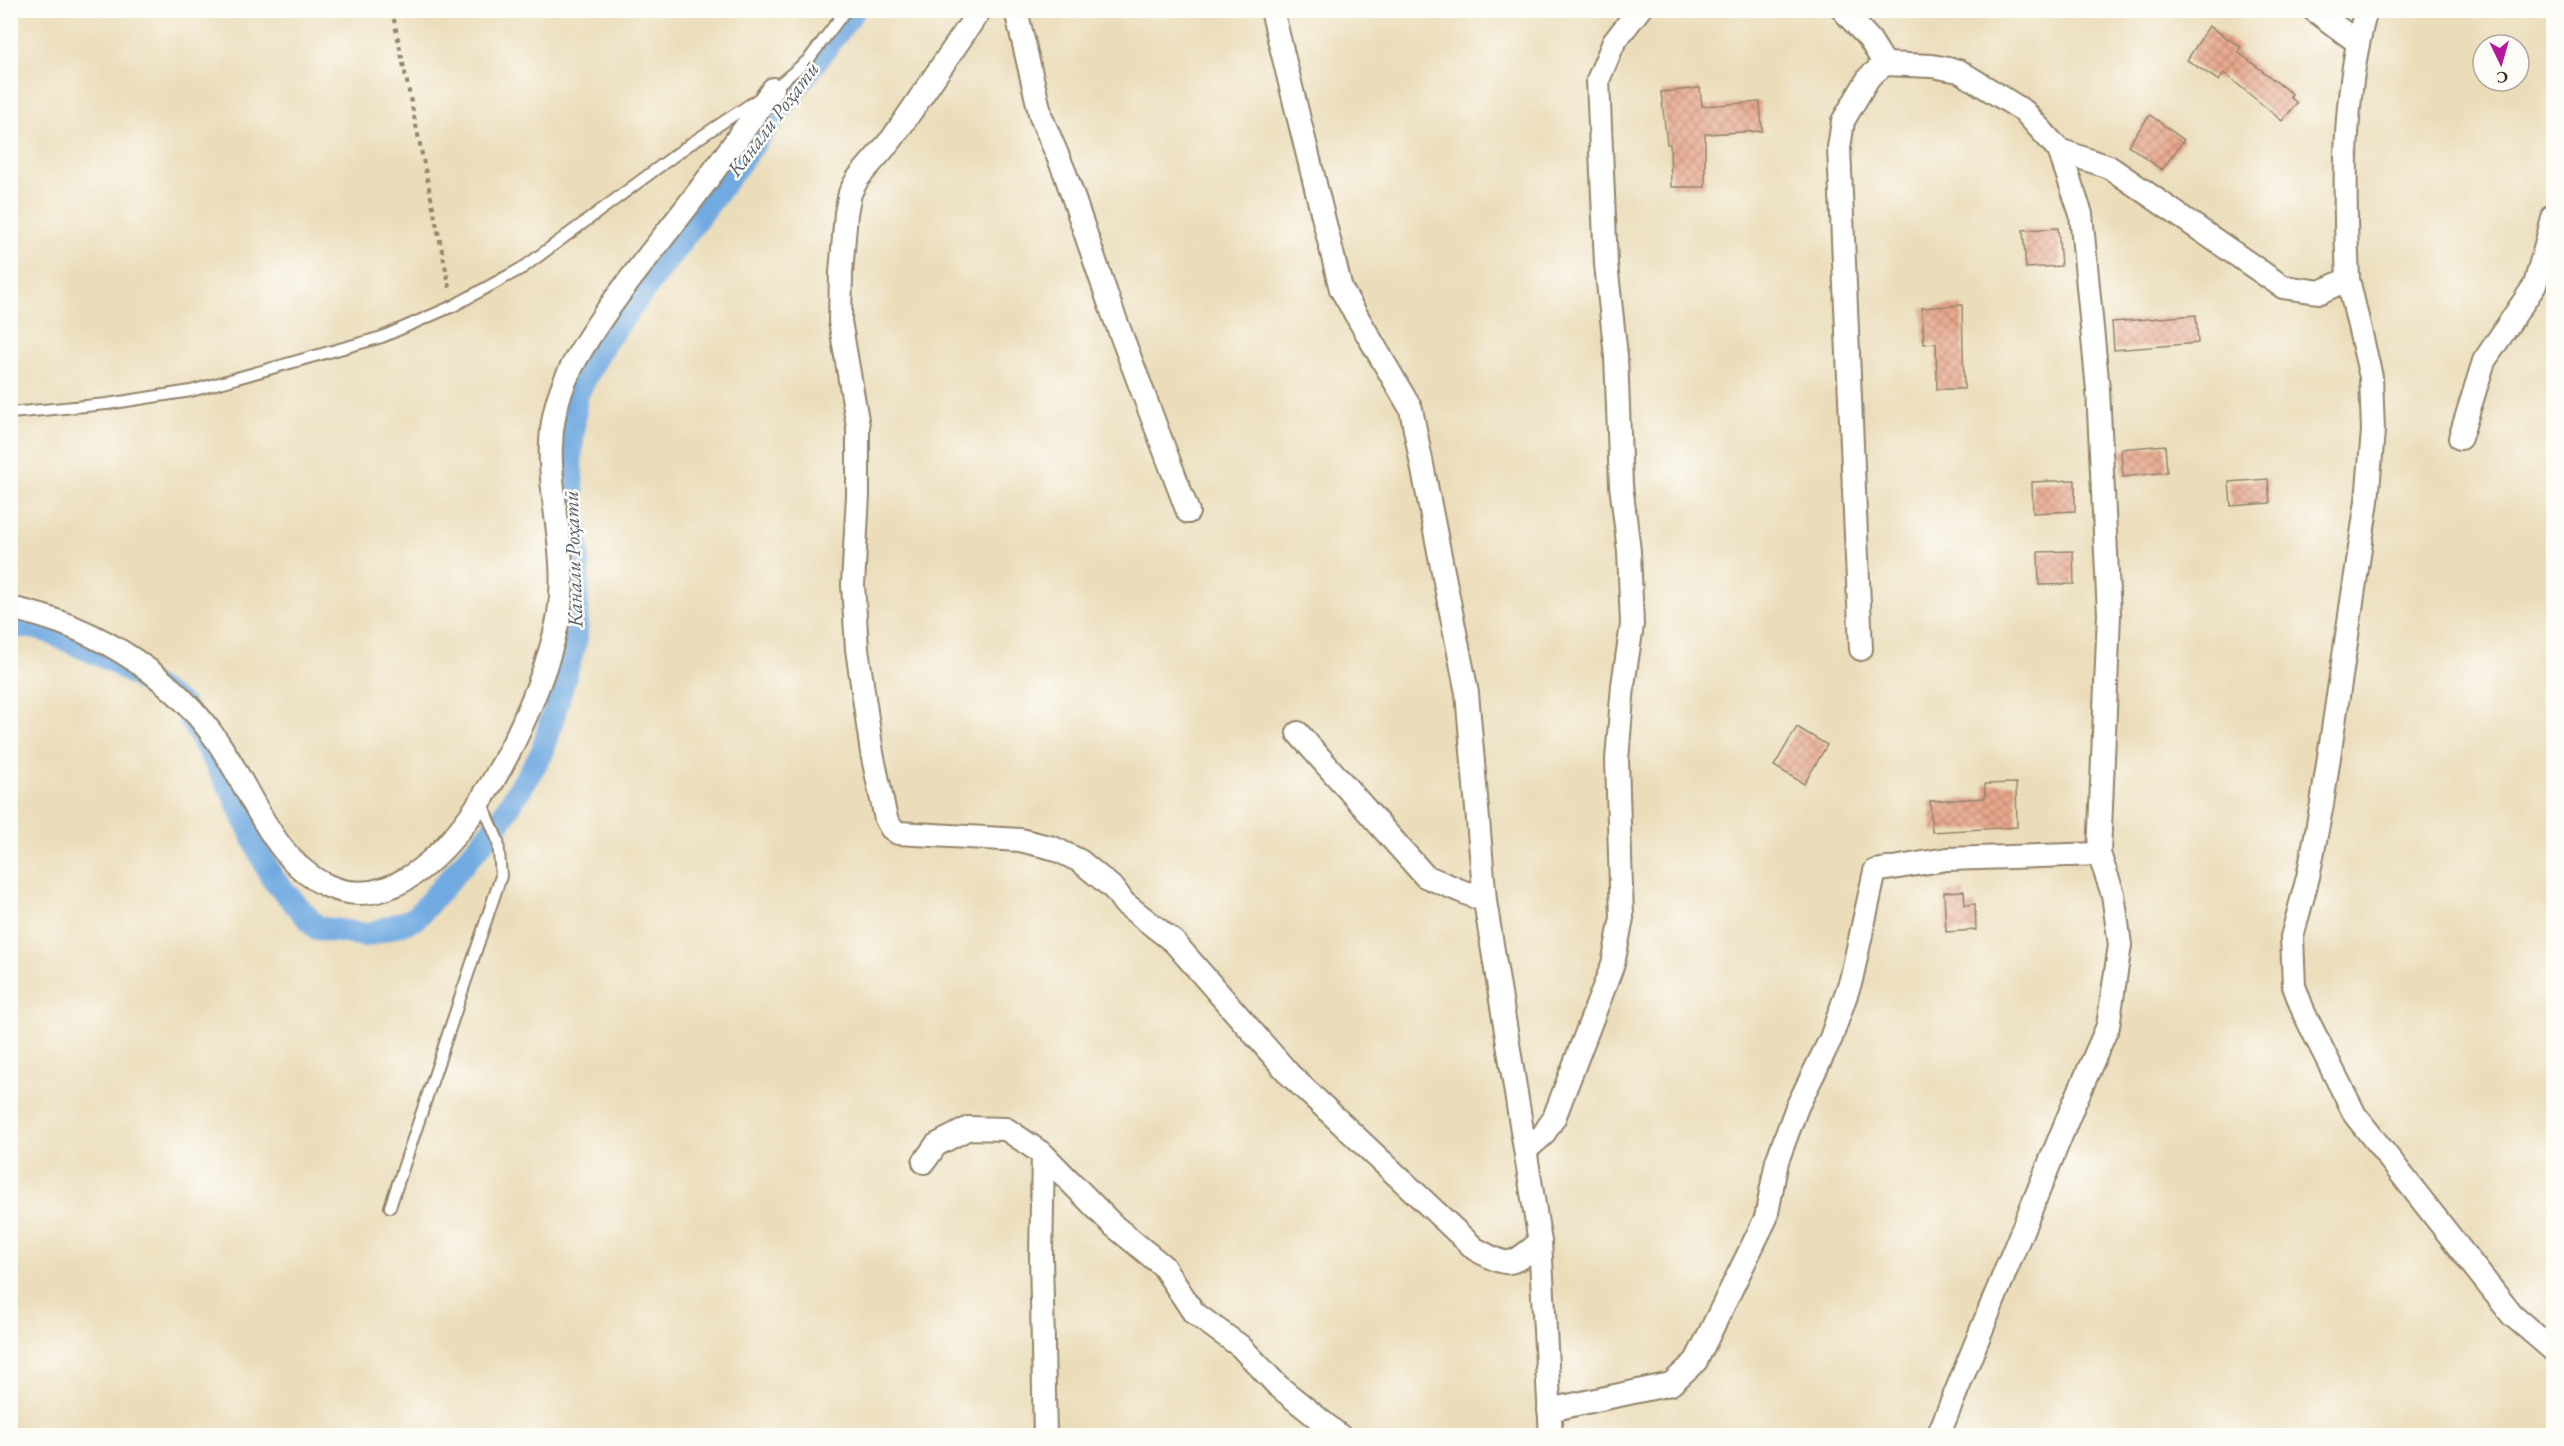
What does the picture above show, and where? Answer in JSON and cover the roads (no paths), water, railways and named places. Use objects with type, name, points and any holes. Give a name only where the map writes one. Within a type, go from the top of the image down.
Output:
[{"type":"street","points":[[980,10],[892,139],[858,178],[850,193],[846,213],[840,321],[858,426],[858,495],[853,585],[864,696],[881,802],[886,819],[891,828],[898,833],[1020,840],[1053,848],[1080,861],[1114,888],[1124,903],[1174,942],[1290,1075],[1475,1249],[1500,1263],[1516,1262],[1540,1242]]},
{"type":"street","points":[[1016,10],[1041,117],[1065,173],[1112,308],[1188,512]]},
{"type":"street","points":[[1272,10],[1341,289],[1411,410],[1467,693],[1485,901],[1527,1149],[1540,1242],[1551,1436]]},
{"type":"street","points":[[1527,1149],[1543,1135],[1554,1118],[1613,964],[1622,918],[1617,760],[1623,684],[1632,625],[1629,551],[1621,485],[1616,356],[1606,264],[1598,80],[1614,42],[1639,10]]},
{"type":"street","points":[[1843,10],[1870,40],[1885,64]]},
{"type":"street","points":[[2314,10],[2357,42]]},
{"type":"street","points":[[2366,10],[2357,42],[2346,164],[2348,279],[2371,377],[2373,431],[2346,654],[2322,804],[2308,877],[2292,937],[2294,986],[2304,1013],[2355,1115],[2512,1315],[2553,1351]]},
{"type":"street","points":[[1861,650],[1839,148],[1842,121],[1869,76],[1885,64],[1932,66],[1959,71],[2024,111],[2059,150],[2081,214],[2098,390],[2109,614],[2099,854],[2114,894],[2120,945],[2108,1026],[1938,1436]]},
{"type":"street","points":[[10,608],[62,622],[106,643],[142,663],[174,691],[206,724],[284,849],[304,871],[323,884],[350,893],[384,888],[400,882],[436,856],[486,809],[499,773],[538,690],[551,651],[560,611],[561,579],[549,446],[555,411],[566,380],[638,270],[713,173],[773,89]]},
{"type":"street","points":[[2059,150],[2109,167],[2283,287],[2320,292],[2348,279]]},
{"type":"street","points":[[2460,438],[2484,361],[2535,285],[2553,215]]},
{"type":"street","points":[[1298,733],[1425,876],[1485,901]]},
{"type":"street","points":[[1549,1410],[1671,1384],[1696,1361],[1766,1218],[1777,1161],[1797,1107],[1831,1038],[1851,980],[1875,871],[1947,859],[2099,854]]},
{"type":"street","points":[[924,1162],[936,1145],[969,1128],[1006,1129],[1043,1154],[1114,1226],[1163,1266],[1194,1313],[1240,1346],[1278,1386],[1340,1436]]},
{"type":"street","points":[[1043,1154],[1041,1256],[1045,1436]]},
{"type":"lane","points":[[10,412],[107,404],[190,391],[382,337],[453,306],[524,267],[690,144],[773,89],[809,59],[846,10]]},
{"type":"lane","points":[[390,1207],[501,876],[498,841],[486,809]]},
{"type":"waterway","name":"Канали Роҳатӣ","points":[[10,625],[41,628],[113,661],[183,706],[232,791],[272,878],[317,928],[367,935],[415,919],[498,824],[542,753],[576,638],[578,554],[570,464],[576,395],[604,343],[854,10]]}]
